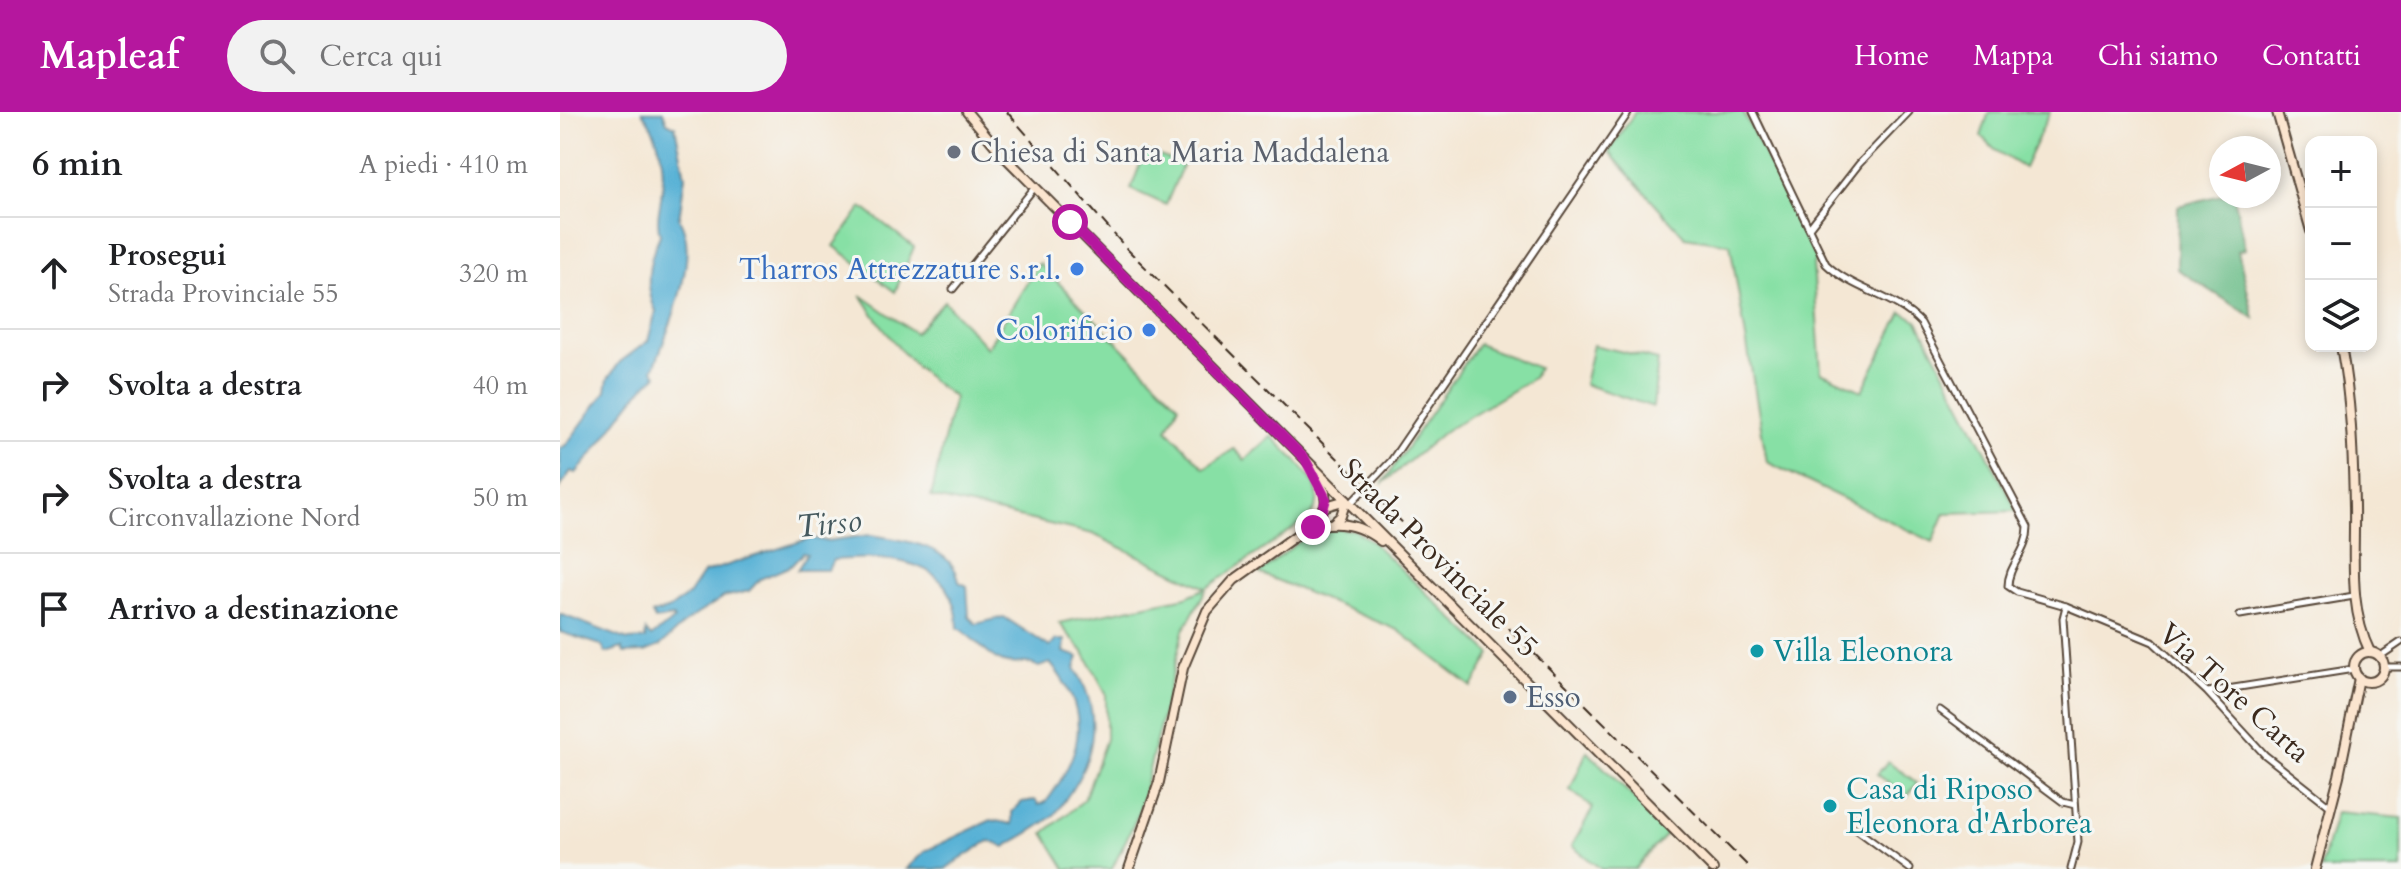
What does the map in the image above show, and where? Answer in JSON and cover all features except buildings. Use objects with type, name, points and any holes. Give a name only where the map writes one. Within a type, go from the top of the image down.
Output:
[{"type":"main road","name":"Strada Provinciale 55","points":[[967,112],[1035,187],[1713,869]]},
{"type":"main road","points":[[2277,112],[2305,210]]},
{"type":"main road","points":[[2342,352],[2353,452],[2354,596],[2362,639],[2370,654],[2383,667],[2376,679],[2360,676]]},
{"type":"main road","points":[[1305,459],[1323,486],[1326,506]]},
{"type":"main road","points":[[1129,869],[1155,796],[1183,668],[1207,611],[1234,580],[1301,532],[1326,506],[1348,502]]},
{"type":"main road","points":[[1332,524],[1341,516],[1348,502]]},
{"type":"main road","points":[[1301,532],[1332,524],[1361,528],[1405,557]]},
{"type":"main road","points":[[2315,869],[2360,676],[2370,654]]},
{"type":"street","points":[[1348,502],[1391,461],[1629,112]]},
{"type":"street","points":[[1753,112],[1809,228],[1859,164],[1909,112]]},
{"type":"street","points":[[953,289],[1035,187]]},
{"type":"street","name":"Via Tore Carta","points":[[1809,228],[1826,264],[1839,277],[1908,309],[1921,323],[2028,527],[2027,544],[2008,579],[2012,590],[2066,606],[2153,642],[2207,692],[2265,755],[2331,807]]},
{"type":"street","points":[[2240,615],[2354,596]]},
{"type":"street","points":[[2066,606],[2063,618],[2066,693],[2078,842],[2071,869]]},
{"type":"street","points":[[2370,654],[2401,642]]},
{"type":"street","points":[[2383,667],[2401,667]]},
{"type":"street","points":[[2207,692],[2360,676]]},
{"type":"street","points":[[1940,710],[2063,802],[2075,805]]},
{"type":"street","points":[[1853,827],[1910,869]]},
{"type":"green space","points":[[1635,112],[1743,112],[1818,260],[1813,264],[1821,372],[1862,391],[1902,312],[1918,321],[2017,511],[1945,513],[1933,542],[1767,462],[1730,244],[1685,237],[1609,152]]},
{"type":"green space","points":[[1989,112],[2050,112],[2024,168],[1995,150],[1981,136]]},
{"type":"green space","points":[[1145,151],[1183,164],[1166,205],[1131,189]]},
{"type":"green space","points":[[2209,198],[2209,208],[2236,208],[2245,249],[2238,251],[2254,318],[2177,269],[2178,206]]},
{"type":"green space","points":[[862,207],[914,247],[895,292],[834,246]]},
{"type":"green space","points":[[1039,263],[1179,405],[1167,429],[1204,468],[1234,449],[1245,460],[1272,436],[1309,476],[1318,498],[1307,519],[1207,588],[1183,631],[1138,815],[1112,869],[1066,869],[1044,833],[1084,800],[1106,739],[1106,693],[1085,654],[1059,623],[1186,597],[1206,588],[1093,534],[931,497],[954,397],[925,375],[902,351],[861,295],[915,333],[944,301],[987,348]]},
{"type":"green space","points":[[1478,344],[1538,368],[1533,378],[1445,431],[1382,484]]},
{"type":"green space","points":[[1593,345],[1658,360],[1653,407],[1584,384]]},
{"type":"green space","points":[[1354,530],[1370,540],[1491,654],[1472,687],[1398,630],[1259,573],[1313,531]]},
{"type":"green space","points":[[1587,751],[1668,832],[1635,869],[1601,869],[1572,846],[1593,808],[1570,790]]},
{"type":"green space","points":[[1888,761],[1917,783],[1907,797],[1877,774]]},
{"type":"green space","points":[[2336,812],[2401,818],[2401,869],[2320,869]]},
{"type":"water","points":[[642,112],[663,112],[667,122],[675,126],[685,176],[679,219],[685,234],[685,272],[653,370],[657,375],[635,397],[576,473],[571,471],[560,488],[560,448],[566,445],[606,391],[608,379],[620,362],[648,341],[656,311],[650,292],[649,273],[660,235],[662,163],[654,131]]},
{"type":"water","points":[[870,535],[924,546],[947,560],[959,582],[967,586],[969,617],[976,624],[1004,617],[1050,647],[1056,640],[1065,640],[1064,652],[1079,657],[1075,668],[1089,699],[1092,730],[1086,761],[1056,813],[1005,847],[989,841],[945,869],[906,869],[925,851],[991,820],[1012,824],[1012,812],[1022,802],[1035,800],[1039,805],[1046,802],[1068,766],[1078,732],[1072,698],[1050,663],[1039,667],[1029,663],[1012,664],[991,655],[958,628],[955,604],[946,587],[933,574],[916,566],[876,559],[833,560],[828,570],[797,570],[807,554],[803,553],[791,566],[760,579],[749,591],[724,597],[688,620],[660,646],[645,652],[624,653],[622,648],[606,653],[601,645],[560,632],[560,614],[628,640],[645,639],[646,631],[651,637],[674,620],[673,617],[655,620],[652,614],[670,609],[689,594],[703,573],[811,538],[826,541]]},
{"type":"railway","points":[[1007,112],[1127,249],[1751,869]]},
{"type":"place","name":"Chiesa di Santa Maria Maddalena","points":[[954,152]]},
{"type":"place","name":"Tharros Attrezzature s.r.l.","points":[[1077,269]]},
{"type":"place","name":"Colorificio","points":[[1149,330]]},
{"type":"place","name":"Villa Eleonora","points":[[1757,651]]},
{"type":"place","name":"Esso","points":[[1510,697]]},
{"type":"place","name":"Casa di Riposo Eleonora d'Arborea","points":[[1830,806]]},
{"type":"route","points":[[1070,222],[1305,459],[1323,486],[1326,499],[1322,513],[1301,532],[1313,527]]},
{"type":"water label","name":"Tirso","points":[[829,524]]}]
